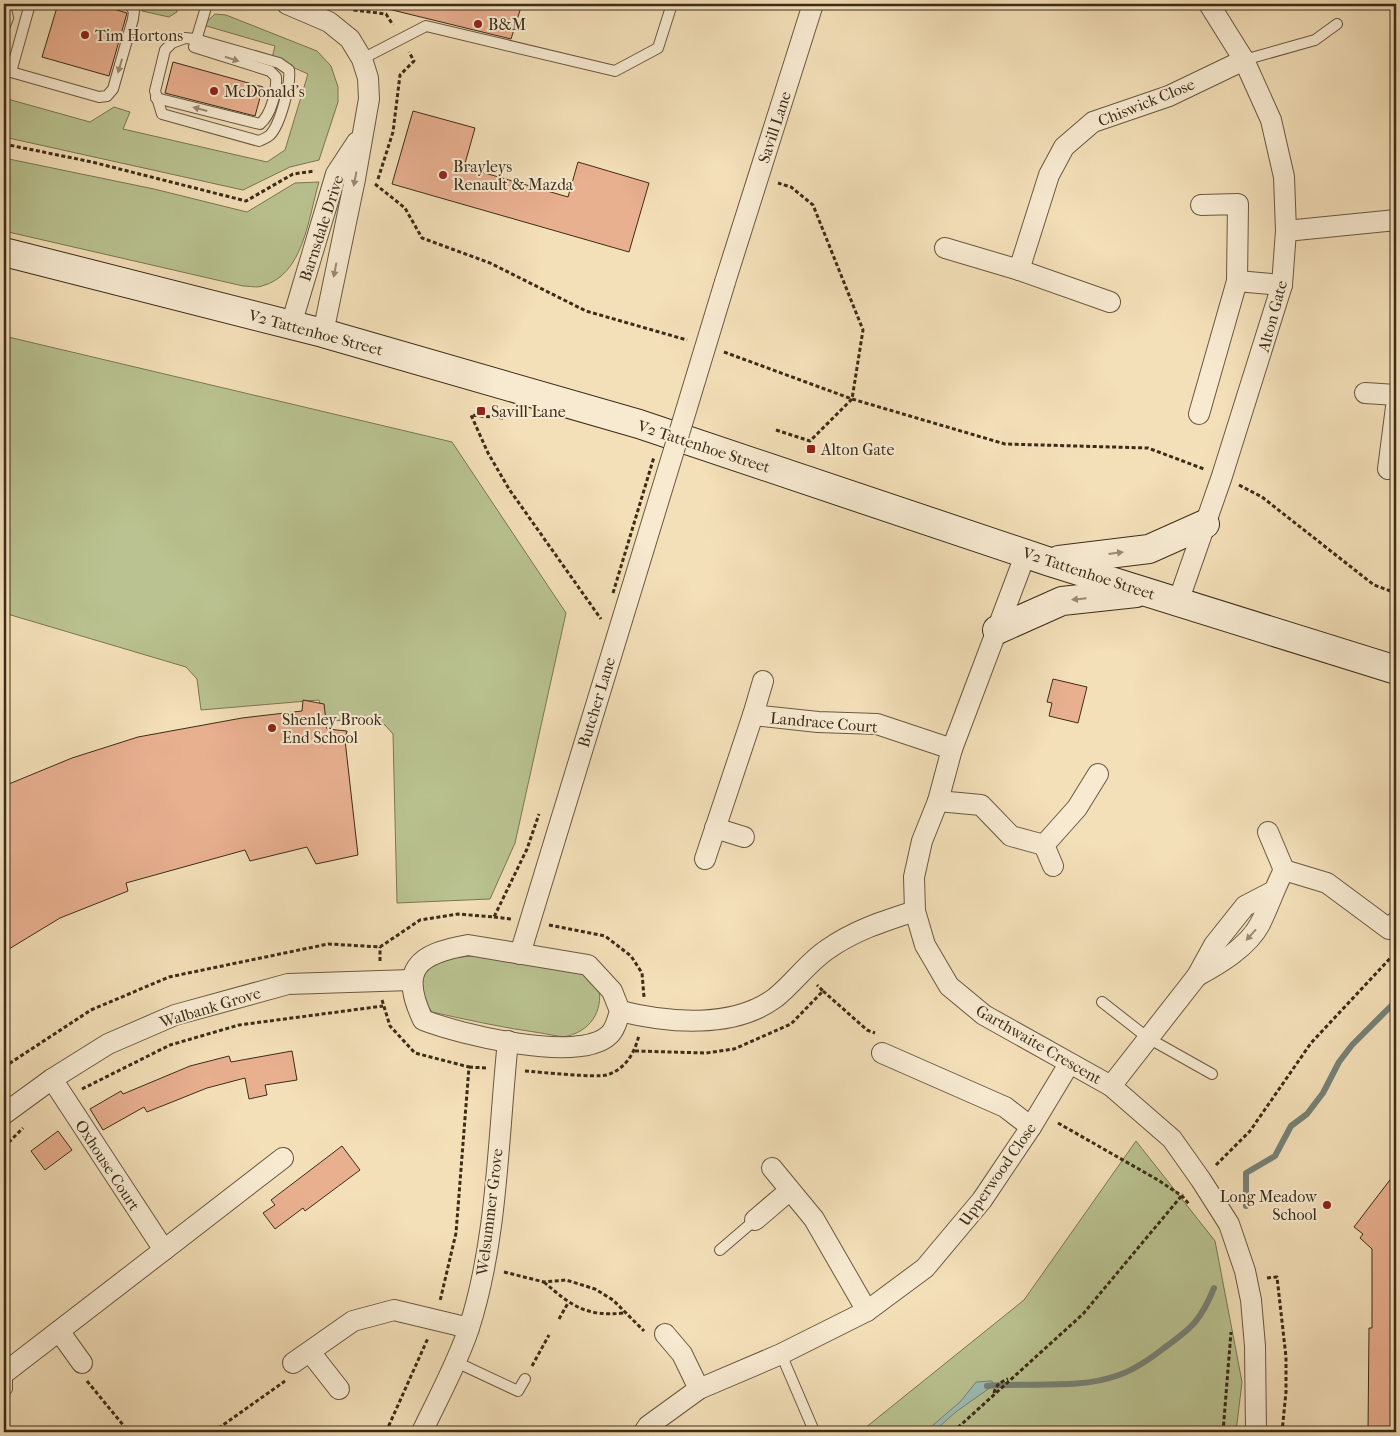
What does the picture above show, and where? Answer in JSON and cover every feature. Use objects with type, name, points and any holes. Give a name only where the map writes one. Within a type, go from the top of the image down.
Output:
[{"type":"street","name":"Barnsdale Drive","points":[[287,4],[329,22],[350,39],[362,59],[368,78],[369,100],[361,136],[355,179],[322,333]]},
{"type":"street","name":"Savill Lane","points":[[674,450],[813,4]]},
{"type":"street","name":"Alton Gate","points":[[1178,602],[1222,476],[1282,285],[1286,232],[1284,177],[1271,120],[1244,60],[1209,4]]},
{"type":"street","name":"Chiswick Close","points":[[1019,270],[1050,175],[1064,146],[1093,122],[1169,96],[1244,60]]},
{"type":"street","name":"Barnsdale Drive","points":[[291,325],[336,174],[361,136]]},
{"type":"street","points":[[1199,414],[1237,281],[1238,204],[1201,204]]},
{"type":"street","points":[[1286,232],[1396,220]]},
{"type":"street","points":[[945,248],[1019,270],[1110,302]]},
{"type":"street","name":"V2 Tattenhoe Street","points":[[4,252],[322,333],[639,424],[1145,592],[1396,670]]},
{"type":"street","points":[[1237,281],[1282,285]]},
{"type":"street","points":[[1365,392],[1396,396]]},
{"type":"street","points":[[1388,470],[1396,407]]},
{"type":"street","name":"Butcher Lane","points":[[520,954],[621,592],[674,450]]},
{"type":"street","points":[[1038,557],[1149,549],[1205,524]]},
{"type":"street","name":"Garthwaite Crescent","points":[[1038,557],[997,630],[952,749],[938,801],[922,841],[914,876],[915,911],[924,945],[949,986],[984,1016],[1111,1086],[1172,1139],[1229,1224],[1251,1300],[1255,1346],[1256,1432]]},
{"type":"street","points":[[997,630],[1062,601],[1145,592]]},
{"type":"street","name":"Landrace Court","points":[[705,859],[763,681]]},
{"type":"street","name":"Landrace Court","points":[[753,715],[818,722],[877,724],[952,749]]},
{"type":"street","points":[[1044,845],[1077,808],[1098,774]]},
{"type":"street","points":[[938,801],[981,805],[1011,836],[1044,845]]},
{"type":"street","points":[[715,828],[744,837]]},
{"type":"street","points":[[1268,832],[1284,870]]},
{"type":"street","points":[[1044,845],[1053,866]]},
{"type":"street","points":[[1111,1086],[1197,976],[1230,958],[1260,925],[1272,892],[1284,870]]},
{"type":"street","points":[[1284,870],[1327,883],[1389,929],[1396,922]]},
{"type":"street","points":[[620,1011],[644,1017],[689,1022],[737,1015],[774,999],[827,949],[865,927],[915,911]]},
{"type":"street","points":[[468,946],[588,965],[612,991],[620,1011],[609,1035],[590,1046],[566,1049],[508,1041],[446,1029],[423,1020],[413,999],[411,980],[419,964],[440,950],[468,946]]},
{"type":"street","name":"Walbank Grove","points":[[4,1114],[52,1079],[108,1044],[175,1015],[288,984],[411,980]]},
{"type":"street","name":"Welsummer Grove","points":[[422,1432],[456,1362],[469,1328],[485,1268],[508,1041]]},
{"type":"street","points":[[880,1044],[1004,1107],[1035,1120]]},
{"type":"street","name":"Upperwood Close","points":[[644,1432],[648,1426],[699,1389],[781,1354],[866,1311],[925,1268],[982,1200],[1035,1120],[1069,1064]]},
{"type":"street","name":"Oxhouse Court","points":[[52,1079],[164,1250]]},
{"type":"street","points":[[6,1370],[283,1158]]},
{"type":"street","points":[[772,1168],[814,1219],[866,1311]]},
{"type":"street","points":[[755,1220],[789,1191]]},
{"type":"street","points":[[293,1363],[353,1321],[394,1310],[469,1328]]},
{"type":"street","points":[[59,1331],[82,1363]]},
{"type":"street","points":[[665,1334],[682,1354],[699,1389]]},
{"type":"street","points":[[310,1352],[339,1389]]},
{"type":"lane","points":[[4,28],[8,18],[5,4]]},
{"type":"lane","points":[[10,72],[30,4]]},
{"type":"lane","points":[[4,59],[10,72],[99,97],[107,96],[113,89],[133,19],[134,11],[129,4]]},
{"type":"lane","points":[[156,98],[260,124],[266,120],[276,84],[276,77],[270,71],[194,47],[195,38],[207,4]]},
{"type":"lane","points":[[362,59],[426,26],[615,72],[658,48],[672,4]]},
{"type":"lane","points":[[1244,60],[1316,40],[1337,24]]},
{"type":"lane","points":[[185,38],[195,38],[279,63],[289,70],[290,80],[274,129],[269,137],[260,140],[162,114],[155,91],[165,50],[172,43],[185,38]]},
{"type":"lane","points":[[1102,1002],[1148,1038],[1212,1074]]},
{"type":"lane","points":[[720,1250],[755,1220]]},
{"type":"lane","points":[[781,1354],[814,1431]]},
{"type":"lane","points":[[456,1362],[518,1392],[525,1379]]},
{"type":"lane","points":[[4,1392],[7,1389],[6,1370]]},
{"type":"path","points":[[4,144],[92,162],[246,201],[293,174],[319,170],[336,174]]},
{"type":"path","points":[[758,177],[791,187],[813,205],[863,330],[852,398],[810,441],[776,430]]},
{"type":"path","points":[[376,184],[405,208],[422,238],[490,264],[586,311],[696,342]]},
{"type":"path","points":[[714,349],[852,398],[1005,444],[1148,448],[1222,476],[1262,497],[1374,585],[1396,593]]},
{"type":"path","points":[[503,418],[471,415],[488,453],[509,490],[603,621],[605,614]]},
{"type":"path","points":[[610,600],[621,592]]},
{"type":"path","points":[[494,917],[527,849],[539,813]]},
{"type":"path","points":[[4,1068],[90,1010],[169,977],[280,952],[328,944],[380,947],[420,920],[458,914],[530,921],[605,936],[631,956],[642,974],[644,1017],[635,1051],[626,1063],[606,1075],[469,1067],[415,1053],[390,1026],[383,1006],[379,982],[380,947]]},
{"type":"path","points":[[953,1432],[1083,1314],[1182,1196],[1250,1131],[1311,1043],[1396,952]]},
{"type":"path","points":[[823,991],[880,1044]]},
{"type":"path","points":[[64,1098],[170,1045],[240,1025],[383,1006]]},
{"type":"path","points":[[386,1432],[436,1320],[456,1233],[469,1067]]},
{"type":"path","points":[[1035,1120],[1158,1180],[1182,1196],[1192,1207]]},
{"type":"path","points":[[4,1147],[24,1127]]},
{"type":"path","points":[[485,1268],[544,1282],[566,1280],[595,1289],[613,1300],[624,1313],[650,1335],[665,1334]]},
{"type":"path","points":[[544,1282],[568,1303],[589,1313],[624,1313]]},
{"type":"path","points":[[558,1319],[568,1303]]},
{"type":"path","points":[[1223,1432],[1232,1329]]},
{"type":"path","points":[[525,1379],[549,1335]]},
{"type":"path","points":[[82,1363],[76,1367],[128,1431],[132,1432]]},
{"type":"path","points":[[213,1432],[292,1376],[293,1363]]},
{"type":"path","points":[[994,1394],[995,1387],[1011,1378]]},
{"type":"green space","points":[[139,4],[176,4],[177,12],[169,17],[142,11]]},
{"type":"green space","points":[[215,14],[226,15],[317,51],[331,66],[338,87],[338,102],[319,160],[290,167],[243,190],[4,137],[4,98],[90,122],[114,107],[130,112],[123,129],[267,162],[285,150],[308,74],[272,58],[275,46],[203,25]]},
{"type":"green space","points":[[4,158],[154,189],[247,212],[295,183],[319,182],[307,228],[296,258],[276,280],[255,287],[243,286],[4,231]]},
{"type":"green space","name":"Shenley Brook End School","points":[[4,336],[452,442],[566,613],[515,843],[490,899],[397,903],[393,734],[385,725],[359,720],[324,721],[319,700],[201,710],[197,679],[186,667],[4,613]]},
{"type":"green space","points":[[473,956],[582,974],[598,983],[600,1000],[595,1016],[577,1033],[562,1037],[432,1012],[419,993],[422,972],[434,959]]},
{"type":"green space","points":[[1136,1141],[1215,1241],[1242,1382],[1236,1432],[860,1432],[1024,1300]]},
{"type":"water","points":[[992,1381],[994,1385],[957,1411],[933,1432],[925,1432],[961,1401],[976,1382]]},
{"type":"building","name":"Tim Hortons","points":[[58,4],[97,4],[127,13],[109,76],[42,57]]},
{"type":"building","name":"B&M","points":[[389,4],[522,4],[511,39],[388,9]]},
{"type":"building","name":"McDonald's","points":[[173,62],[263,87],[255,116],[165,93]]},
{"type":"building","name":"Brayleys Renault & Mazda","points":[[413,111],[475,128],[464,167],[568,197],[578,162],[649,183],[629,252],[392,184]]},
{"type":"building","points":[[1053,679],[1087,687],[1078,723],[1049,716],[1052,703],[1047,702]]},
{"type":"building","points":[[303,700],[324,704],[327,729],[347,731],[345,740],[358,855],[316,864],[307,847],[250,861],[245,850],[126,883],[128,891],[60,918],[4,952],[4,786],[72,758],[138,737],[242,718],[302,711]]},
{"type":"building","points":[[292,1051],[297,1080],[265,1085],[267,1095],[249,1099],[245,1078],[207,1088],[147,1112],[144,1107],[103,1130],[90,1109],[121,1091],[123,1094],[190,1066],[229,1056],[231,1062]]},
{"type":"building","points":[[58,1131],[72,1150],[45,1170],[31,1151]]},
{"type":"building","points":[[342,1146],[360,1170],[305,1211],[303,1208],[275,1229],[263,1213],[275,1205],[271,1200]]},
{"type":"building","points":[[1396,1172],[1396,1432],[1368,1432],[1369,1328],[1372,1328],[1372,1249],[1360,1238],[1363,1234],[1354,1227]]},
{"type":"waterway","points":[[1246,1206],[1246,1173],[1275,1156],[1291,1126],[1307,1114],[1323,1093],[1339,1062],[1352,1045],[1396,1001]]},
{"type":"waterway","points":[[987,1386],[1071,1384],[1103,1380],[1125,1373],[1148,1360],[1189,1329],[1205,1308],[1214,1288]]},
{"type":"place","name":"B&M","points":[[478,24]]},
{"type":"place","name":"Tim Hortons","points":[[85,35]]},
{"type":"place","name":"McDonald's","points":[[214,91]]},
{"type":"place","name":"Brayleys Renault & Mazda","points":[[443,175]]},
{"type":"place","name":"Savill Lane","points":[[481,411]]},
{"type":"place","name":"Alton Gate","points":[[811,449]]},
{"type":"place","name":"Shenley Brook End School","points":[[272,728]]},
{"type":"place","name":"Long Meadow School","points":[[1327,1205]]}]
